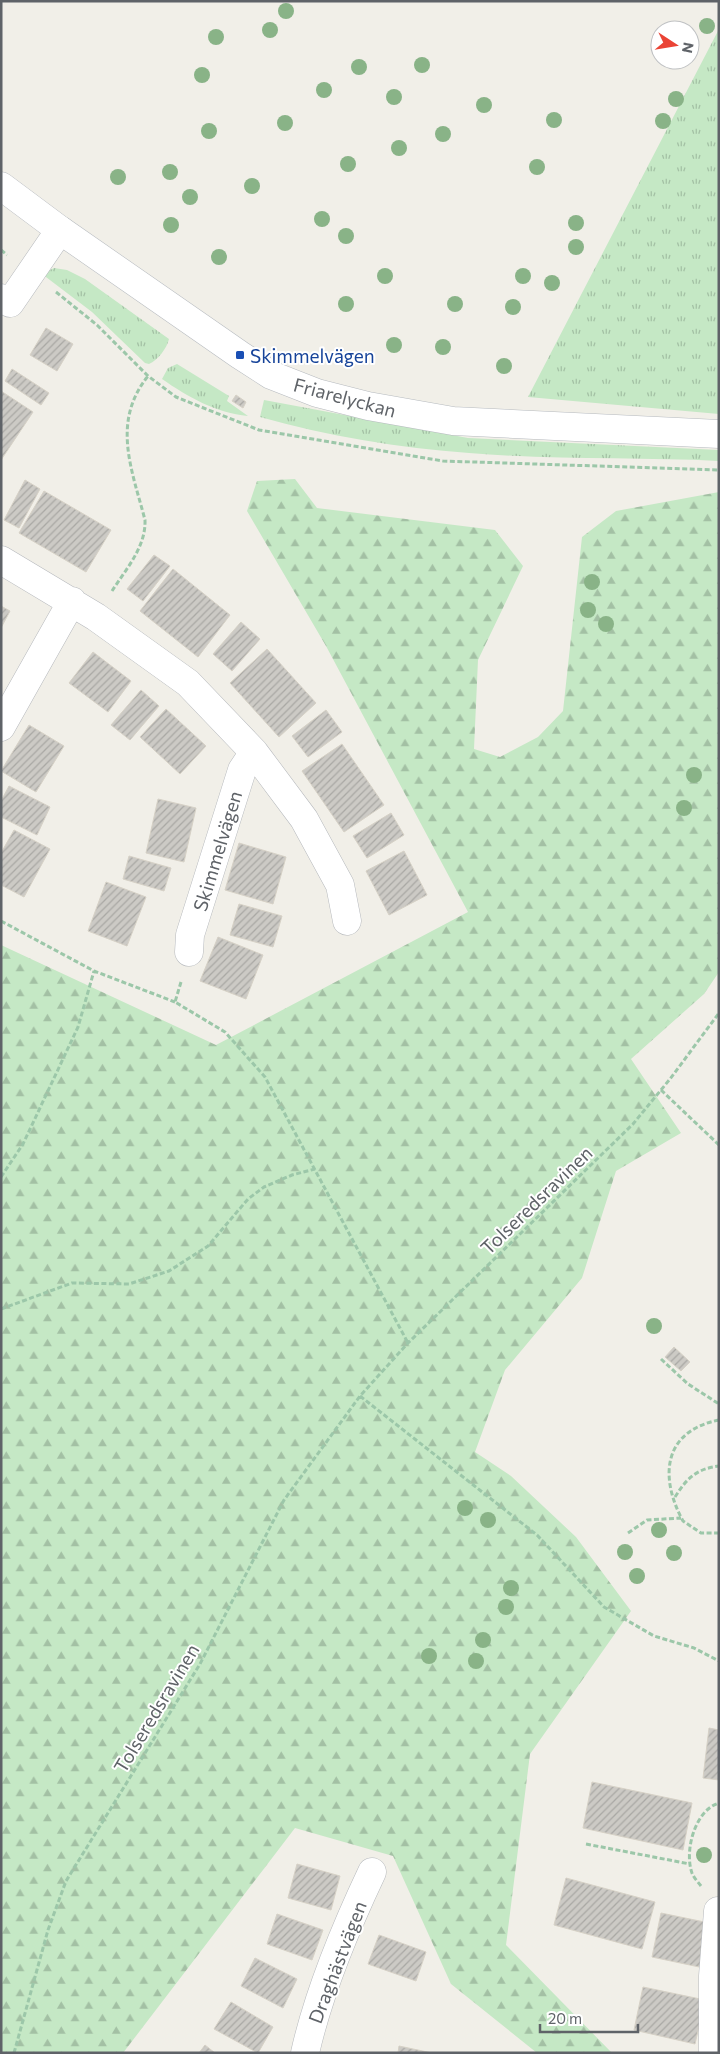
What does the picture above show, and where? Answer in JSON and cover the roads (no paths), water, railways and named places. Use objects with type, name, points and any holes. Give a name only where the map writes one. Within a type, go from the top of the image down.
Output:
[{"type":"street","name":"Friarelyckan","points":[[1,186],[60,230],[240,355],[271,375],[318,393],[368,406],[453,421],[719,434]]},
{"type":"street","points":[[4,306],[60,230]]},
{"type":"street","points":[[1,560],[72,601],[188,683],[254,752],[304,819],[340,885],[347,921]]},
{"type":"street","points":[[1,728],[72,601]]},
{"type":"street","name":"Skimmelvägen","points":[[189,952],[190,935],[242,770],[254,752]]},
{"type":"street","name":"Draghästvägen","points":[[305,2053],[328,1977],[372,1872]]},
{"type":"street","points":[[713,2053],[713,1982],[718,1911]]},
{"type":"place","name":"Skimmelvägen","points":[[240,355]]}]
